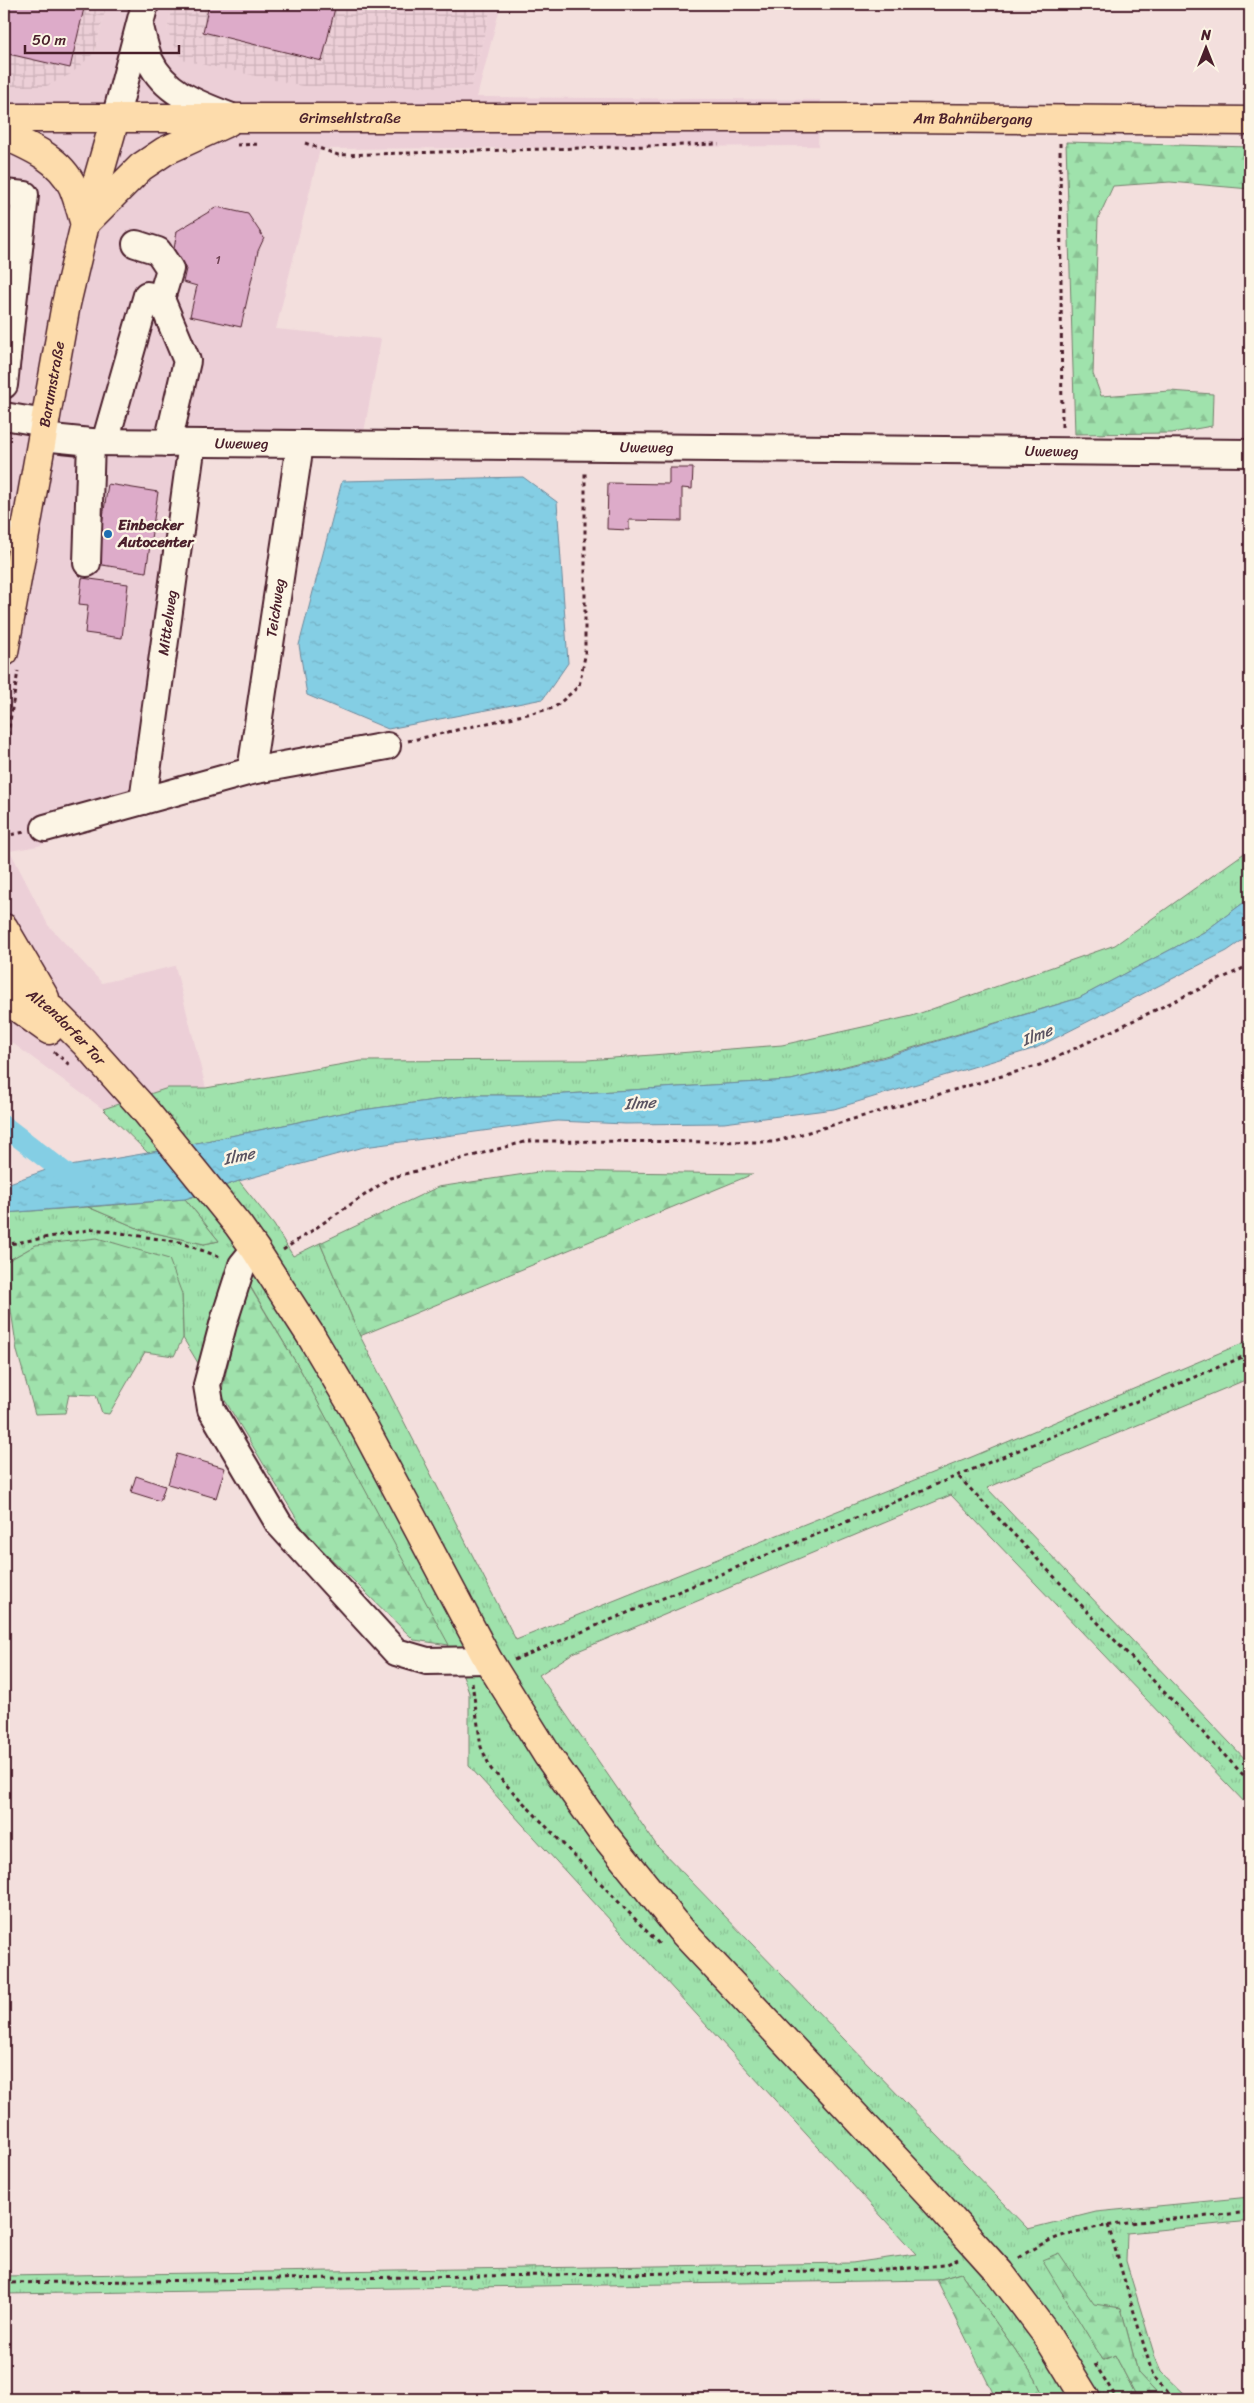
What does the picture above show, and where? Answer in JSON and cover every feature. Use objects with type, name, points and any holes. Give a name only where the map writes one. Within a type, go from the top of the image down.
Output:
[{"type":"main road","name":"Grimsehlstraße","points":[[4,118],[696,118]]},
{"type":"main road","name":"Am Bahnübergang","points":[[696,118],[1250,121]]},
{"type":"main road","name":"Barumstraße","points":[[4,652],[14,536],[43,430],[66,304],[85,224],[115,119]]},
{"type":"main road","points":[[4,136],[37,150],[59,167],[73,187],[85,224],[141,167],[166,150],[236,119]]},
{"type":"main road","points":[[4,928],[52,1010]]},
{"type":"main road","name":"Altendorfer Tor","points":[[4,974],[52,1010],[84,1042],[123,1088],[143,1108],[238,1225],[254,1259],[355,1410],[500,1660],[548,1756],[602,1832],[681,1930],[977,2247],[1046,2334],[1086,2399]]},
{"type":"main road","name":"Altendorfer Tor","points":[[4,998],[123,1088]]},
{"type":"street","points":[[115,119],[142,16]]},
{"type":"street","points":[[142,16],[150,61],[164,79],[181,97],[236,119]]},
{"type":"street","points":[[4,193],[25,196],[5,357],[4,384]]},
{"type":"street","points":[[87,563],[98,442],[147,295],[161,299],[170,269],[158,251],[136,244]]},
{"type":"street","name":"Mittelweg","points":[[143,801],[187,360],[161,299]]},
{"type":"street","name":"Uweweg","points":[[4,416],[43,430],[98,442],[1250,453]]},
{"type":"street","name":"Teichweg","points":[[251,771],[300,444]]},
{"type":"street","points":[[45,828],[251,771],[387,746]]},
{"type":"street","points":[[254,1259],[224,1321],[207,1385],[211,1409],[279,1524],[396,1652],[427,1661],[500,1660]]},
{"type":"path","points":[[1060,136],[1063,452]]},
{"type":"path","points":[[387,746],[554,708],[579,686],[586,656],[586,447]]},
{"type":"path","points":[[4,1245],[94,1229],[179,1242],[254,1259],[390,1178],[528,1141],[774,1142],[1040,1065],[1250,965]]},
{"type":"path","points":[[53,1051],[75,1070]]},
{"type":"path","points":[[500,1660],[959,1477],[1250,1354]]},
{"type":"path","points":[[959,1477],[1250,1782]]},
{"type":"path","points":[[500,1660],[517,1669]]},
{"type":"path","points":[[1023,2266],[1017,2259],[1032,2248],[1080,2230],[1108,2225],[1250,2212]]},
{"type":"path","points":[[1108,2225],[1153,2376],[1174,2399]]},
{"type":"path","points":[[4,2283],[886,2270],[945,2265],[977,2247]]},
{"type":"path","points":[[1094,2364],[1117,2399]]},
{"type":"shaded area","points":[[4,4],[107,4],[94,53],[71,74],[47,86],[4,86]]},
{"type":"shaded area","points":[[107,4],[174,4],[167,30],[471,87],[492,4],[501,4],[477,97],[820,100],[818,146],[320,149],[276,329],[381,339],[364,432],[199,433],[139,814],[38,846],[10,851],[48,925],[102,983],[175,966],[206,1088],[168,1088],[103,1109],[4,1037],[4,86],[47,86],[94,53]]},
{"type":"shaded area","points":[[174,4],[492,4],[471,87],[302,86],[182,60],[167,30]]},
{"type":"green space","points":[[1066,142],[1250,147],[1250,189],[1170,182],[1113,186],[1098,219],[1093,374],[1101,396],[1170,391],[1213,394],[1212,426],[1172,433],[1075,434]]},
{"type":"green space","points":[[1250,849],[1250,898],[1204,932],[1079,998],[885,1056],[791,1080],[550,1095],[472,1095],[347,1112],[148,1153],[103,1109],[168,1088],[206,1088],[361,1061],[587,1060],[782,1045],[912,1016],[1115,945]]},
{"type":"green space","points":[[545,1171],[753,1174],[360,1336],[320,1243],[438,1187]]},
{"type":"green space","points":[[239,1181],[274,1225],[293,1256],[320,1243],[360,1336],[516,1640],[974,1456],[1250,1340],[1250,1378],[987,1488],[1250,1764],[1250,1808],[951,1495],[573,1653],[539,1675],[657,1846],[1028,2229],[1096,2212],[1250,2197],[1250,2221],[1127,2233],[1126,2261],[1155,2357],[1161,2371],[1190,2399],[1162,2399],[1138,2373],[1121,2308],[1094,2305],[1059,2254],[1043,2260],[1103,2360],[1115,2355],[1138,2399],[1045,2399],[1035,2378],[961,2273],[937,2280],[4,2294],[4,2276],[852,2263],[916,2254],[469,1766],[469,1693],[461,1669],[301,1371],[232,1256],[204,1373],[183,1338],[182,1294],[36,1245],[4,1263],[4,1213],[88,1207],[142,1230],[204,1244],[219,1241],[185,1199]]},
{"type":"green space","points":[[185,1199],[219,1241],[204,1244],[142,1230],[88,1207]]},
{"type":"green space","points":[[97,1238],[169,1259],[182,1294],[183,1338],[174,1356],[145,1352],[109,1414],[102,1413],[96,1395],[69,1394],[65,1413],[35,1414],[17,1351],[4,1263],[36,1245]]},
{"type":"green space","points":[[247,1282],[301,1371],[449,1645],[414,1640],[306,1534],[221,1394]]},
{"type":"green space","points":[[1059,2253],[1094,2304],[1121,2308],[1138,2373],[1162,2399],[1138,2399],[1115,2355],[1103,2360],[1042,2260]]},
{"type":"green space","points":[[961,2273],[1035,2378],[1045,2399],[996,2399],[937,2280]]},
{"type":"water","points":[[523,477],[557,502],[568,663],[543,699],[388,729],[307,695],[299,645],[342,481]]},
{"type":"water","name":"Ilme","points":[[1250,898],[1250,935],[1227,951],[1036,1048],[834,1109],[724,1123],[625,1124],[557,1121],[364,1147],[239,1181],[185,1199],[4,1213],[4,1185],[46,1170],[148,1153],[347,1112],[472,1095],[550,1095],[791,1080],[882,1058],[1079,998],[1204,932]]},
{"type":"building","points":[[4,4],[85,4],[70,68],[4,53]]},
{"type":"building","points":[[209,4],[336,4],[322,61],[203,32]]},
{"type":"building","points":[[217,207],[248,214],[264,238],[258,251],[241,327],[190,316],[197,286],[183,282],[186,269],[174,249],[177,231]]},
{"type":"building","points":[[669,468],[693,468],[692,489],[682,488],[682,521],[629,520],[629,530],[607,529],[608,483],[669,484]]},
{"type":"building","points":[[108,484],[158,492],[146,572],[96,564]]},
{"type":"building","points":[[82,578],[128,584],[122,638],[85,633],[88,605],[79,604]]},
{"type":"building","points":[[177,1454],[225,1468],[216,1498],[168,1484]]},
{"type":"building","points":[[136,1476],[165,1486],[160,1501],[131,1492]]},
{"type":"waterway","points":[[4,1126],[81,1185]]},
{"type":"place","name":"Einbecker Autocenter","points":[[108,534]]}]
